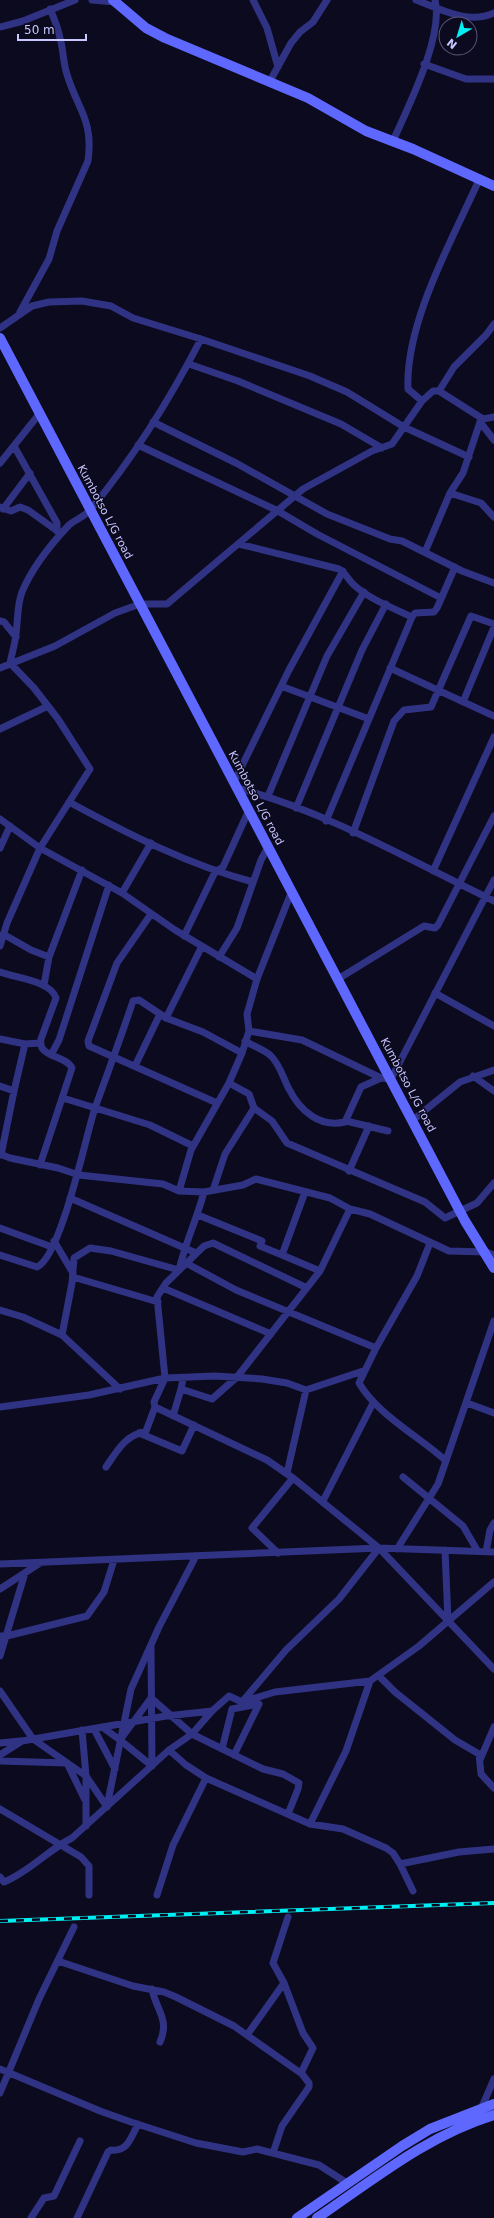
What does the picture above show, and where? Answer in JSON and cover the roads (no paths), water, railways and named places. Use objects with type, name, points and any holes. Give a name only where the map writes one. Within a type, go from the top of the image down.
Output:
[{"type":"main road","points":[[114,1],[146,28],[308,98],[366,131],[393,141],[494,186]]},
{"type":"main road","name":"Kumbotso L/G road","points":[[0,338],[249,810],[291,893],[461,1212],[490,1254],[494,1268]]},
{"type":"main road","points":[[297,2218],[402,2146],[430,2129],[494,2104]]},
{"type":"main road","points":[[317,2218],[436,2139],[463,2126],[494,2116]]},
{"type":"street","points":[[0,28],[24,21],[75,0]]},
{"type":"street","points":[[92,0],[114,1]]},
{"type":"street","points":[[253,0],[267,28],[278,67]]},
{"type":"street","points":[[270,81],[291,43],[300,32],[313,22],[327,0]]},
{"type":"street","points":[[416,0],[459,16],[472,17],[494,13]]},
{"type":"street","points":[[393,141],[414,96],[437,23],[437,8],[435,0]]},
{"type":"street","points":[[19,314],[49,259],[57,231],[88,161],[89,150],[87,120],[66,71],[60,37],[50,9]]},
{"type":"street","points":[[424,64],[466,79],[494,79]]},
{"type":"street","points":[[422,401],[408,389],[411,342],[440,264],[480,180]]},
{"type":"street","points":[[0,328],[32,306],[49,302],[82,301],[111,306],[139,321],[201,339],[310,376],[347,392],[404,427],[469,457]]},
{"type":"street","points":[[439,391],[454,367],[486,335],[494,324]]},
{"type":"street","points":[[10,663],[16,637],[18,608],[22,593],[32,573],[59,533],[90,511],[138,445],[188,364],[201,339]]},
{"type":"street","points":[[188,364],[238,381],[341,424],[382,448]]},
{"type":"street","points":[[0,668],[55,646],[115,613],[140,604],[167,604],[295,496],[315,482],[392,444],[422,401],[432,391],[439,391],[481,421],[494,440]]},
{"type":"street","points":[[0,463],[40,413]]},
{"type":"street","points":[[481,421],[494,417]]},
{"type":"street","points":[[425,552],[450,493],[463,473],[481,421]]},
{"type":"street","points":[[153,422],[236,463],[327,514],[390,540],[402,541],[455,567],[494,583]]},
{"type":"street","points":[[138,445],[278,510],[317,534],[441,598]]},
{"type":"street","points":[[14,446],[57,523],[59,533]]},
{"type":"street","points":[[30,473],[1,508],[11,511],[20,507],[28,510],[59,533]]},
{"type":"street","points":[[450,493],[480,503],[494,517]]},
{"type":"street","points":[[239,544],[326,564],[343,571],[353,584],[364,592],[412,617]]},
{"type":"street","points":[[326,821],[412,617],[415,613],[434,612],[455,567]]},
{"type":"street","points":[[343,571],[281,686],[235,785],[268,796],[354,833],[494,901]]},
{"type":"street","points":[[268,796],[326,656],[364,592]]},
{"type":"street","points":[[296,808],[362,650],[386,604]]},
{"type":"street","points":[[354,833],[394,721],[404,710],[428,709],[438,691],[471,616],[494,624]]},
{"type":"street","points":[[0,621],[4,622],[16,637]]},
{"type":"street","points":[[463,702],[494,627]]},
{"type":"street","points":[[0,946],[3,934],[40,848],[90,769],[48,706],[10,663]]},
{"type":"street","points":[[390,668],[438,691],[493,714]]},
{"type":"street","points":[[281,686],[369,719]]},
{"type":"street","points":[[0,729],[48,706]]},
{"type":"street","points":[[433,871],[494,737]]},
{"type":"street","points":[[69,802],[151,843],[215,872],[253,882]]},
{"type":"street","points":[[184,936],[215,872],[223,867],[249,810]]},
{"type":"street","points":[[338,979],[424,926],[435,928],[460,884],[494,816]]},
{"type":"street","points":[[0,819],[40,848],[109,885],[184,936],[257,979]]},
{"type":"street","points":[[0,848],[10,826]]},
{"type":"street","points":[[122,893],[151,843]]},
{"type":"street","points":[[220,957],[237,928],[253,882],[268,847]]},
{"type":"street","points":[[44,985],[49,957],[82,870]]},
{"type":"street","points":[[248,1031],[302,1040],[381,1078],[391,1079],[494,880]]},
{"type":"street","points":[[51,1055],[59,1040],[109,885]]},
{"type":"street","points":[[179,1191],[184,1167],[193,1146],[229,1083],[242,1052],[248,1031],[247,1014],[257,979],[291,893]]},
{"type":"street","points":[[151,914],[117,963],[88,1041],[88,1046],[217,1103]]},
{"type":"street","points":[[3,934],[31,950],[49,957]]},
{"type":"street","points":[[135,1066],[202,946]]},
{"type":"street","points":[[0,972],[44,985],[54,991],[56,998],[40,1042],[42,1048],[51,1055],[67,1063],[72,1068],[40,1164]]},
{"type":"street","points":[[435,993],[494,1026]]},
{"type":"street","points":[[0,1255],[37,1267],[41,1265],[53,1244],[79,1175],[95,1109],[133,1001],[139,1000],[163,1016],[203,1032],[242,1052]]},
{"type":"street","points":[[0,1039],[26,1044],[40,1042]]},
{"type":"street","points":[[246,1041],[270,1055],[284,1076],[295,1100],[306,1112],[321,1121],[334,1124],[346,1121],[388,1131]]},
{"type":"street","points":[[26,1044],[14,1091],[1,1155],[58,1168],[79,1175],[163,1184],[179,1191],[204,1192],[243,1185],[256,1179],[330,1198],[350,1209],[370,1214],[449,1251],[490,1254]]},
{"type":"street","points":[[413,1120],[460,1082],[473,1076],[494,1070]]},
{"type":"street","points":[[473,1076],[494,1091]]},
{"type":"street","points":[[346,1121],[361,1087],[381,1078]]},
{"type":"street","points":[[229,1083],[249,1094],[254,1108],[272,1121],[287,1143],[349,1171],[425,1202],[445,1218],[478,1203],[494,1183]]},
{"type":"street","points":[[0,1086],[14,1091]]},
{"type":"street","points":[[63,1098],[150,1125],[193,1146]]},
{"type":"street","points":[[213,1190],[225,1154],[254,1108]]},
{"type":"street","points":[[349,1171],[368,1126]]},
{"type":"street","points":[[179,1270],[184,1248],[198,1215],[204,1192]]},
{"type":"street","points":[[282,1255],[305,1192]]},
{"type":"street","points":[[70,1198],[196,1254]]},
{"type":"street","points":[[181,1389],[212,1399],[238,1377],[320,1271],[350,1209]]},
{"type":"street","points":[[198,1215],[262,1241],[260,1246],[320,1271]]},
{"type":"street","points":[[0,1228],[53,1244],[73,1275],[158,1302]]},
{"type":"street","points":[[106,1467],[116,1452],[132,1434],[146,1431],[154,1402],[165,1378],[157,1298],[162,1288],[204,1246],[213,1243],[307,1288]]},
{"type":"street","points":[[430,1243],[417,1276],[363,1371],[359,1383],[373,1403],[445,1460]]},
{"type":"street","points":[[62,1335],[73,1275],[74,1258],[90,1248],[111,1251],[179,1270]]},
{"type":"street","points":[[186,1263],[236,1290],[376,1348]]},
{"type":"street","points":[[162,1288],[272,1334]]},
{"type":"street","points":[[0,1310],[22,1317],[62,1335],[120,1389]]},
{"type":"street","points":[[397,1549],[430,1499],[438,1484],[494,1321]]},
{"type":"street","points":[[0,1407],[120,1389],[165,1378],[183,1379],[216,1376],[238,1377],[287,1383],[306,1390],[363,1371]]},
{"type":"street","points":[[173,1416],[183,1379]]},
{"type":"street","points":[[287,1473],[306,1390]]},
{"type":"street","points":[[323,1501],[373,1403]]},
{"type":"street","points":[[466,1403],[494,1413]]},
{"type":"street","points":[[154,1406],[267,1460],[287,1473],[379,1548],[494,1670]]},
{"type":"street","points":[[139,1433],[182,1451],[194,1425]]},
{"type":"street","points":[[278,1553],[252,1528],[293,1478]]},
{"type":"street","points":[[403,1478],[463,1526],[477,1550]]},
{"type":"street","points":[[486,1552],[490,1530],[494,1523]]},
{"type":"street","points":[[242,1702],[286,1650],[339,1599],[379,1548]]},
{"type":"street","points":[[0,1564],[379,1548],[477,1550],[494,1552]]},
{"type":"street","points":[[445,1550],[448,1621]]},
{"type":"street","points":[[107,1807],[131,1689],[151,1644],[196,1556]]},
{"type":"street","points":[[0,1641],[4,1636],[87,1616],[104,1592],[114,1560]]},
{"type":"street","points":[[0,1589],[40,1563]]},
{"type":"street","points":[[0,1656],[4,1636],[25,1573]]},
{"type":"street","points":[[0,1877],[4,1882],[14,1878],[60,1844],[72,1838],[169,1750],[192,1734],[212,1710],[230,1696],[242,1702],[275,1692],[370,1681],[379,1676],[448,1621],[494,1582]]},
{"type":"street","points":[[151,1644],[152,1766]]},
{"type":"street","points":[[379,1676],[395,1692],[455,1740],[479,1754],[481,1774],[494,1788]]},
{"type":"street","points":[[310,1824],[346,1751],[370,1681]]},
{"type":"street","points":[[0,1691],[33,1739],[86,1776],[107,1807]]},
{"type":"street","points":[[151,1698],[192,1734],[263,1769],[283,1774],[299,1783],[288,1814]]},
{"type":"street","points":[[120,1740],[151,1698]]},
{"type":"street","points":[[222,1749],[232,1709],[259,1704],[234,1755]]},
{"type":"street","points":[[0,1743],[22,1741],[151,1718],[212,1710]]},
{"type":"street","points":[[102,1727],[152,1766]]},
{"type":"street","points":[[480,1761],[494,1727]]},
{"type":"street","points":[[94,1728],[114,1769]]},
{"type":"street","points":[[82,1730],[86,1776],[86,1826]]},
{"type":"street","points":[[0,1754],[22,1741]]},
{"type":"street","points":[[169,1750],[186,1765],[206,1778],[310,1824],[342,1829],[360,1836],[393,1853],[413,1891]]},
{"type":"street","points":[[0,1761],[67,1763]]},
{"type":"street","points":[[67,1763],[86,1802]]},
{"type":"street","points":[[157,1895],[173,1845],[206,1778]]},
{"type":"street","points":[[0,1809],[81,1857],[89,1866],[89,1895]]},
{"type":"street","points":[[400,1864],[460,1852],[494,1849]]},
{"type":"street","points":[[288,1917],[272,1963],[284,1983],[303,2033],[313,2048],[302,2074]]},
{"type":"street","points":[[0,2093],[39,1999],[74,1927]]},
{"type":"street","points":[[58,1961],[133,1986],[152,1989],[176,1996],[205,2010],[247,2035],[302,2074],[308,2080],[309,2087],[282,2126],[273,2153]]},
{"type":"street","points":[[247,2035],[284,1983]]},
{"type":"street","points":[[152,1989],[153,1999],[164,2021],[165,2032],[160,2042]]},
{"type":"street","points":[[0,2069],[100,2111],[138,2124],[196,2143],[243,2152],[257,2149],[319,2165],[347,2183]]},
{"type":"street","points":[[481,2109],[494,2080]]},
{"type":"street","points":[[77,2218],[108,2152],[111,2150],[122,2150],[126,2146],[138,2124]]},
{"type":"street","points":[[32,2218],[44,2198],[54,2196],[80,2141]]},
{"type":"railway","points":[[0,1921],[494,1903]]}]
